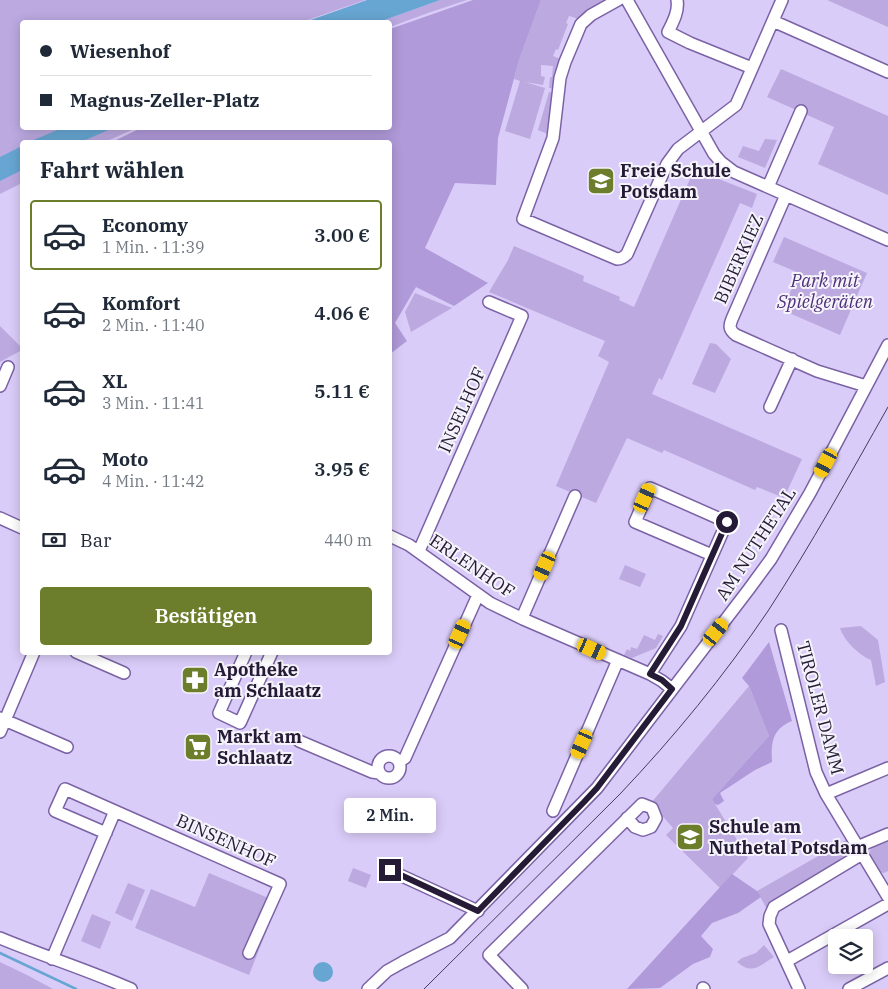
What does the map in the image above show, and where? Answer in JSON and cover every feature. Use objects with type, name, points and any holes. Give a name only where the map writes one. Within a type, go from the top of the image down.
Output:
[{"type":"street","points":[[618,0],[592,15],[581,24],[560,78],[553,138],[523,219],[617,259],[623,258],[627,254],[667,164],[678,148],[736,104],[782,0]]},
{"type":"street","points":[[627,0],[701,132],[721,162],[734,172],[888,240]]},
{"type":"street","points":[[658,55],[677,11],[677,0]]},
{"type":"street","points":[[773,21],[888,72]]},
{"type":"street","points":[[668,32],[752,68]]},
{"type":"street","points":[[768,187],[801,111]]},
{"type":"street","name":"BIBERKIEZ","points":[[786,195],[730,324],[730,329],[736,335],[817,371],[866,386]]},
{"type":"street","name":"INSELHOF","points":[[419,551],[522,316],[489,302]]},
{"type":"street","name":"AM NUTHETAL","points":[[368,989],[387,971],[450,938],[597,788],[750,589],[771,558],[810,494],[888,345]]},
{"type":"street","points":[[770,407],[792,359]]},
{"type":"street","points":[[0,386],[8,367]]},
{"type":"street","points":[[650,674],[681,626],[727,522],[650,488],[635,522],[712,555]]},
{"type":"street","points":[[522,618],[575,496]]},
{"type":"street","points":[[0,518],[20,527]]},
{"type":"street","name":"ERLENHOF","points":[[392,537],[419,551],[490,604],[650,674],[662,680],[672,689]]},
{"type":"street","points":[[299,741],[372,772],[379,773],[386,778],[396,776],[400,771],[399,762],[405,758],[478,595]]},
{"type":"street","name":"TIROLER DAMM","points":[[781,630],[816,772],[826,794],[860,850],[883,879],[888,897]]},
{"type":"street","points":[[0,732],[3,719],[33,655]]},
{"type":"street","points":[[83,655],[124,673]]},
{"type":"street","points":[[245,655],[219,714],[240,723],[271,655]]},
{"type":"street","points":[[553,811],[618,660]]},
{"type":"street","points":[[3,719],[67,747]]},
{"type":"street","name":"TIROLER DAMM","points":[[826,794],[888,768]]},
{"type":"street","name":"BINSENHOF","points":[[106,833],[55,811],[65,789],[280,884],[249,953]]},
{"type":"street","points":[[522,989],[489,956],[627,818],[642,804],[652,808],[656,818],[651,827],[643,830],[635,827],[627,818]]},
{"type":"street","points":[[52,959],[115,811]]},
{"type":"street","points":[[799,989],[769,924],[774,907],[860,850],[888,834]]},
{"type":"street","points":[[390,870],[478,911]]},
{"type":"street","points":[[787,961],[888,904]]},
{"type":"street","points":[[0,938],[131,989]]},
{"type":"street","points":[[849,989],[888,968]]},
{"type":"green space","points":[[0,0],[365,0],[308,20],[20,20],[20,130],[65,130],[43,140],[20,140],[20,151],[0,161]]},
{"type":"green space","points":[[440,0],[467,0],[392,26],[392,20],[385,20]]},
{"type":"green space","points":[[541,0],[609,0],[579,19],[569,16],[566,23],[568,24],[558,50],[556,49],[553,56],[560,59],[556,89],[549,88],[553,66],[541,65],[541,76],[545,77],[543,85],[525,82],[545,88],[530,139],[505,131],[520,81],[514,79],[519,60]]},
{"type":"green space","points":[[827,0],[888,0],[888,27]]},
{"type":"green space","points":[[781,69],[888,116],[888,195],[818,164],[834,127],[767,97]]},
{"type":"green space","points":[[549,92],[555,93],[550,135],[538,130]]},
{"type":"green space","points":[[107,130],[132,130],[109,140],[85,140]]},
{"type":"green space","points":[[765,139],[777,140],[765,168],[738,157],[743,146],[759,151]]},
{"type":"green space","points":[[696,165],[706,174],[757,194],[752,208],[740,203],[662,380],[659,378],[652,394],[802,459],[784,498],[757,487],[755,490],[664,450],[662,453],[627,438],[596,503],[556,486],[609,362],[598,356],[605,341],[489,292],[514,246],[584,276],[583,281],[620,297],[619,300],[634,307]]},
{"type":"green space","points":[[20,170],[20,184],[0,194],[0,180]]},
{"type":"green space","name":"Park mit Spielgeräten","points":[[784,237],[867,273],[840,335],[782,310],[799,273],[773,262]]},
{"type":"green space","points":[[415,293],[452,308],[411,332],[405,312]]},
{"type":"green space","points":[[0,326],[20,346],[20,351],[0,362]]},
{"type":"green space","points":[[710,343],[716,344],[731,359],[715,393],[692,384]]},
{"type":"green space","points":[[625,565],[646,574],[640,587],[619,579]]},
{"type":"green space","points":[[861,626],[878,640],[885,682],[876,686],[871,660],[853,647],[845,638],[840,628]]},
{"type":"green space","points":[[658,634],[663,636],[656,648],[632,658],[624,655],[627,649],[630,651],[631,647],[637,649],[644,635],[655,640]]},
{"type":"green space","points":[[749,686],[769,736],[712,799],[748,858],[720,888],[666,835],[673,828],[651,803]]},
{"type":"green space","points":[[887,838],[888,871],[884,873],[876,871],[869,854],[872,848]]},
{"type":"green space","points":[[846,840],[856,852],[768,911],[757,891]]},
{"type":"green space","points":[[353,868],[371,875],[366,888],[348,881]]},
{"type":"green space","points":[[209,873],[278,902],[249,975],[135,928],[151,889],[195,907]]},
{"type":"green space","points":[[128,883],[145,890],[132,921],[115,913]]},
{"type":"green space","points":[[92,914],[111,922],[100,949],[81,941]]},
{"type":"green space","points":[[764,945],[774,957],[760,966],[751,969],[737,962],[756,953]]},
{"type":"green space","points":[[0,962],[27,975],[53,989],[0,989]]},
{"type":"shaded area","points":[[473,0],[541,0],[519,60],[498,138],[496,185],[455,183],[425,248],[488,283],[454,306],[416,287],[395,323],[407,341],[392,352],[392,140],[116,140],[137,130],[392,130],[392,28]]},
{"type":"shaded area","points":[[769,642],[792,721],[780,728],[774,737],[772,762],[755,770],[720,793],[724,801],[718,805],[712,799],[769,736],[749,686],[742,678]]},
{"type":"shaded area","points":[[732,874],[757,891],[761,897],[738,913],[712,923],[701,936],[713,949],[710,957],[693,964],[660,988],[627,989]]},
{"type":"water","points":[[367,0],[440,0],[385,20],[311,20]]},
{"type":"water","points":[[57,130],[108,130],[86,140],[34,140]]},
{"type":"water","points":[[20,147],[20,171],[0,181],[0,157]]},
{"type":"water","points":[[319,962],[327,962],[333,968],[333,976],[327,982],[319,982],[313,976],[313,968]]},
{"type":"waterway","points":[[0,953],[76,989]]},
{"type":"tram line","points":[[424,989],[620,794],[698,706],[734,659],[784,586],[888,407]]},
{"type":"place","name":"Freie Schule Potsdam","points":[[601,181]]},
{"type":"place","name":"Apotheke am Schlaatz","points":[[195,680]]},
{"type":"place","name":"Markt am Schlaatz","points":[[198,747]]},
{"type":"place","name":"Schule am Nuthetal Potsdam","points":[[690,837]]},
{"type":"route","points":[[390,870],[478,911],[584,802],[597,788],[672,689],[662,680],[650,674],[681,626],[727,522]]}]
